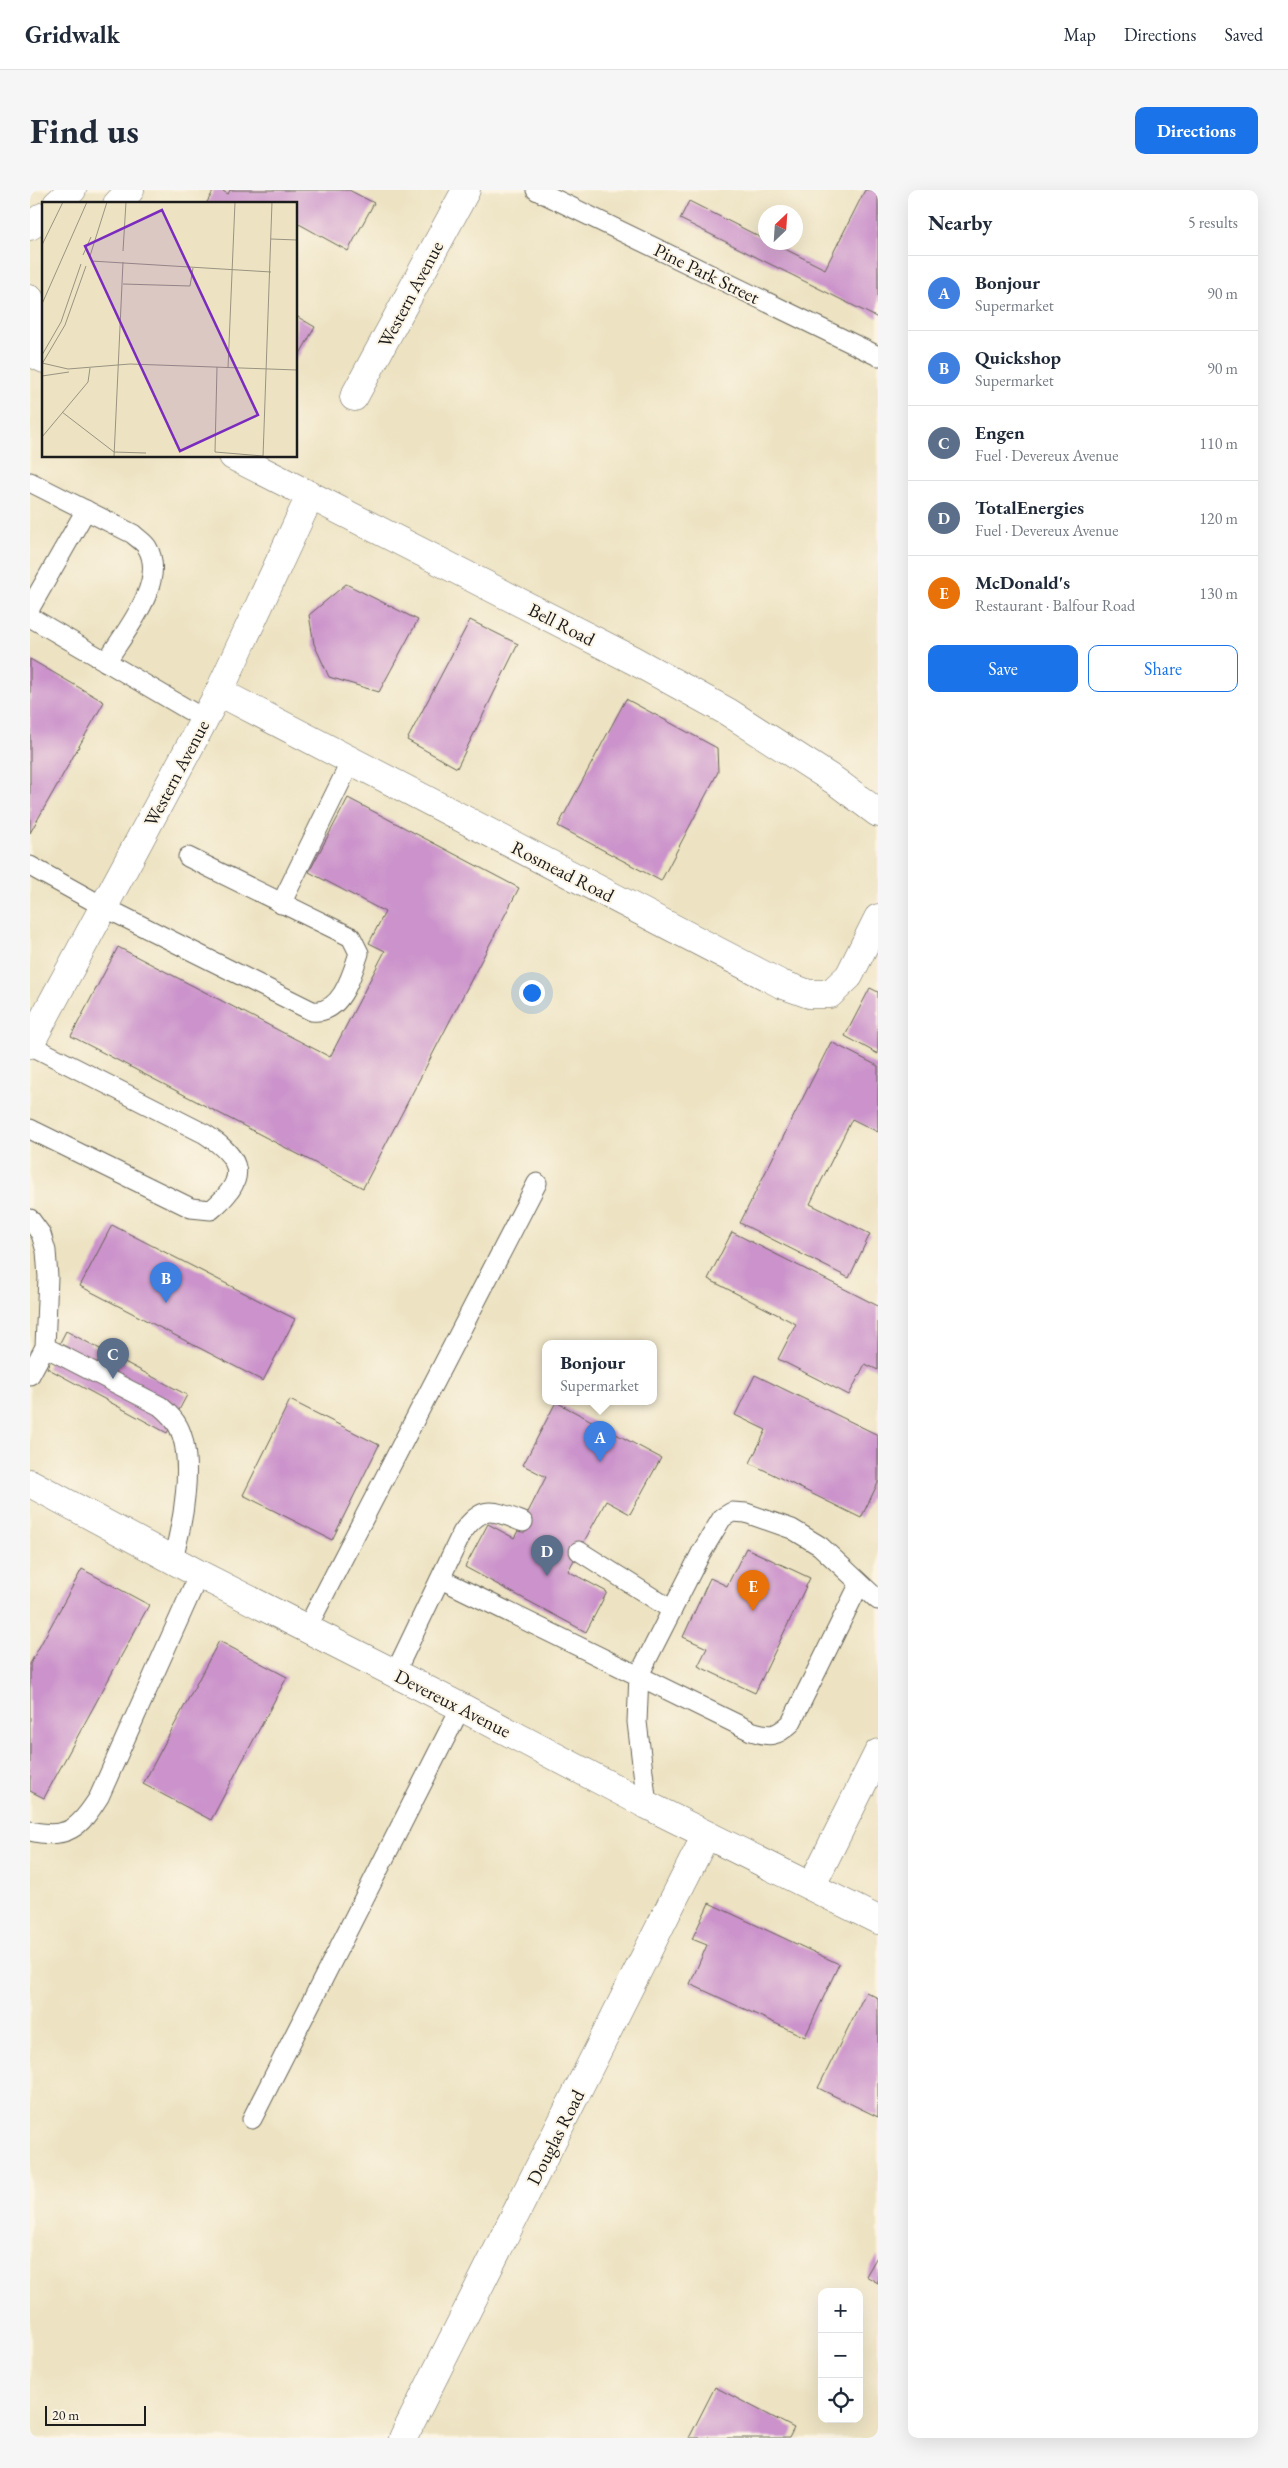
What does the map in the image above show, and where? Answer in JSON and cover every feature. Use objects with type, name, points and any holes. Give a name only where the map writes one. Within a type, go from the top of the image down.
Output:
[{"type":"street","points":[[59,202],[72,190]]},
{"type":"street","points":[[119,202],[130,190]]},
{"type":"street","name":"Western Avenue","points":[[354,398],[466,190]]},
{"type":"street","points":[[30,226],[42,217]]},
{"type":"street","points":[[30,340],[36,299]]},
{"type":"street","points":[[30,352],[42,358]]},
{"type":"street","name":"Bell Road","points":[[237,458],[633,660],[728,712],[835,781],[878,813]]},
{"type":"street","name":"Western Avenue","points":[[30,1044],[219,692],[310,496]]},
{"type":"street","name":"Rosmead Road","points":[[219,692],[781,984],[809,994],[830,994],[849,976],[878,918]]},
{"type":"street","name":"Devereux Avenue","points":[[30,1483],[172,1560],[461,1707],[647,1805],[878,1920]]},
{"type":"street","points":[[812,1886],[878,1753]]},
{"type":"street","name":"Douglas Road","points":[[403,2438],[706,1835]]},
{"type":"lane","name":"Pine Park Street","points":[[536,190],[878,356]]},
{"type":"lane","points":[[30,482],[132,534],[146,546],[152,560],[153,577],[148,594],[106,662]]},
{"type":"lane","points":[[30,608],[86,510]]},
{"type":"lane","points":[[30,617],[204,719]]},
{"type":"lane","points":[[281,904],[350,761]]},
{"type":"lane","points":[[30,866],[104,907],[312,1011],[327,1010],[339,998],[354,970],[359,952],[356,943],[351,937],[188,857]]},
{"type":"lane","points":[[30,1044],[205,1134],[224,1147],[236,1160],[236,1178],[226,1198],[211,1210],[191,1208],[30,1129]]},
{"type":"lane","points":[[307,1628],[537,1183]]},
{"type":"lane","points":[[30,1219],[41,1234],[46,1252],[48,1278],[45,1347],[30,1376]]},
{"type":"lane","points":[[45,1347],[160,1406],[171,1415],[178,1427],[184,1447],[186,1482],[183,1517],[172,1560]]},
{"type":"lane","points":[[395,1673],[462,1533],[472,1519],[482,1512],[497,1511],[522,1522]]},
{"type":"lane","points":[[647,1805],[636,1722],[639,1675],[722,1518],[732,1512],[765,1519],[792,1529],[820,1546],[844,1567],[859,1585],[878,1600]]},
{"type":"lane","points":[[579,1551],[672,1610]]},
{"type":"lane","points":[[30,1831],[47,1835],[67,1832],[84,1820],[94,1805],[199,1574]]},
{"type":"lane","points":[[441,1579],[751,1731],[767,1736],[781,1732],[790,1723],[859,1585]]},
{"type":"lane","points":[[252,2119],[461,1707]]},
{"type":"building","points":[[214,190],[221,190],[228,194],[230,190],[349,190],[374,203],[348,251],[299,224],[298,226],[298,202],[207,202]]},
{"type":"building","points":[[865,190],[878,190],[878,318],[680,219],[689,201],[758,236],[758,250],[787,250],[825,269]]},
{"type":"building","points":[[298,317],[315,327],[298,357]]},
{"type":"building","points":[[346,584],[418,620],[379,692],[329,677],[314,644],[309,615]]},
{"type":"building","points":[[470,620],[518,644],[457,768],[407,740]]},
{"type":"building","points":[[30,659],[104,702],[30,833]]},
{"type":"building","points":[[626,699],[717,748],[718,772],[661,881],[558,826]]},
{"type":"building","points":[[348,798],[519,888],[363,1188],[71,1036],[118,947],[330,1057],[385,951],[369,943],[385,912],[309,872]]},
{"type":"building","points":[[870,988],[878,992],[878,1054],[845,1036]]},
{"type":"building","points":[[831,1042],[878,1066],[878,1132],[852,1119],[810,1204],[870,1234],[849,1278],[740,1223]]},
{"type":"building","points":[[112,1225],[295,1319],[263,1381],[80,1286]]},
{"type":"building","points":[[732,1232],[878,1306],[878,1370],[865,1364],[849,1395],[778,1359],[796,1324],[708,1279]]},
{"type":"building","points":[[66,1331],[187,1395],[167,1433],[47,1368]]},
{"type":"building","points":[[755,1375],[878,1435],[878,1483],[861,1518],[750,1463],[766,1430],[735,1415]]},
{"type":"building","points":[[290,1400],[379,1445],[332,1540],[243,1495]]},
{"type":"building","points":[[554,1405],[562,1405],[661,1458],[630,1514],[606,1501],[568,1571],[607,1592],[586,1632],[465,1567],[488,1524],[514,1538],[546,1477],[523,1465]]},
{"type":"building","points":[[746,1548],[810,1578],[755,1693],[698,1666],[707,1648],[683,1637],[710,1578],[727,1586]]},
{"type":"building","points":[[82,1569],[149,1605],[44,1798],[30,1791],[30,1664]]},
{"type":"building","points":[[219,1641],[287,1677],[211,1820],[143,1784]]},
{"type":"building","points":[[709,1903],[839,1964],[805,2037],[690,1984],[707,1945],[692,1939]]},
{"type":"building","points":[[866,1992],[878,1998],[878,2117],[818,2088]]},
{"type":"building","points":[[878,2255],[878,2283],[866,2276]]},
{"type":"building","points":[[715,2387],[794,2428],[789,2438],[689,2438]]},
{"type":"place","name":"Quickshop","points":[[166,1303]]},
{"type":"place","name":"Engen","points":[[113,1379]]},
{"type":"place","name":"Bonjour","points":[[600,1462]]},
{"type":"place","name":"TotalEnergies","points":[[547,1576]]},
{"type":"place","name":"McDonald's","points":[[753,1611]]}]
